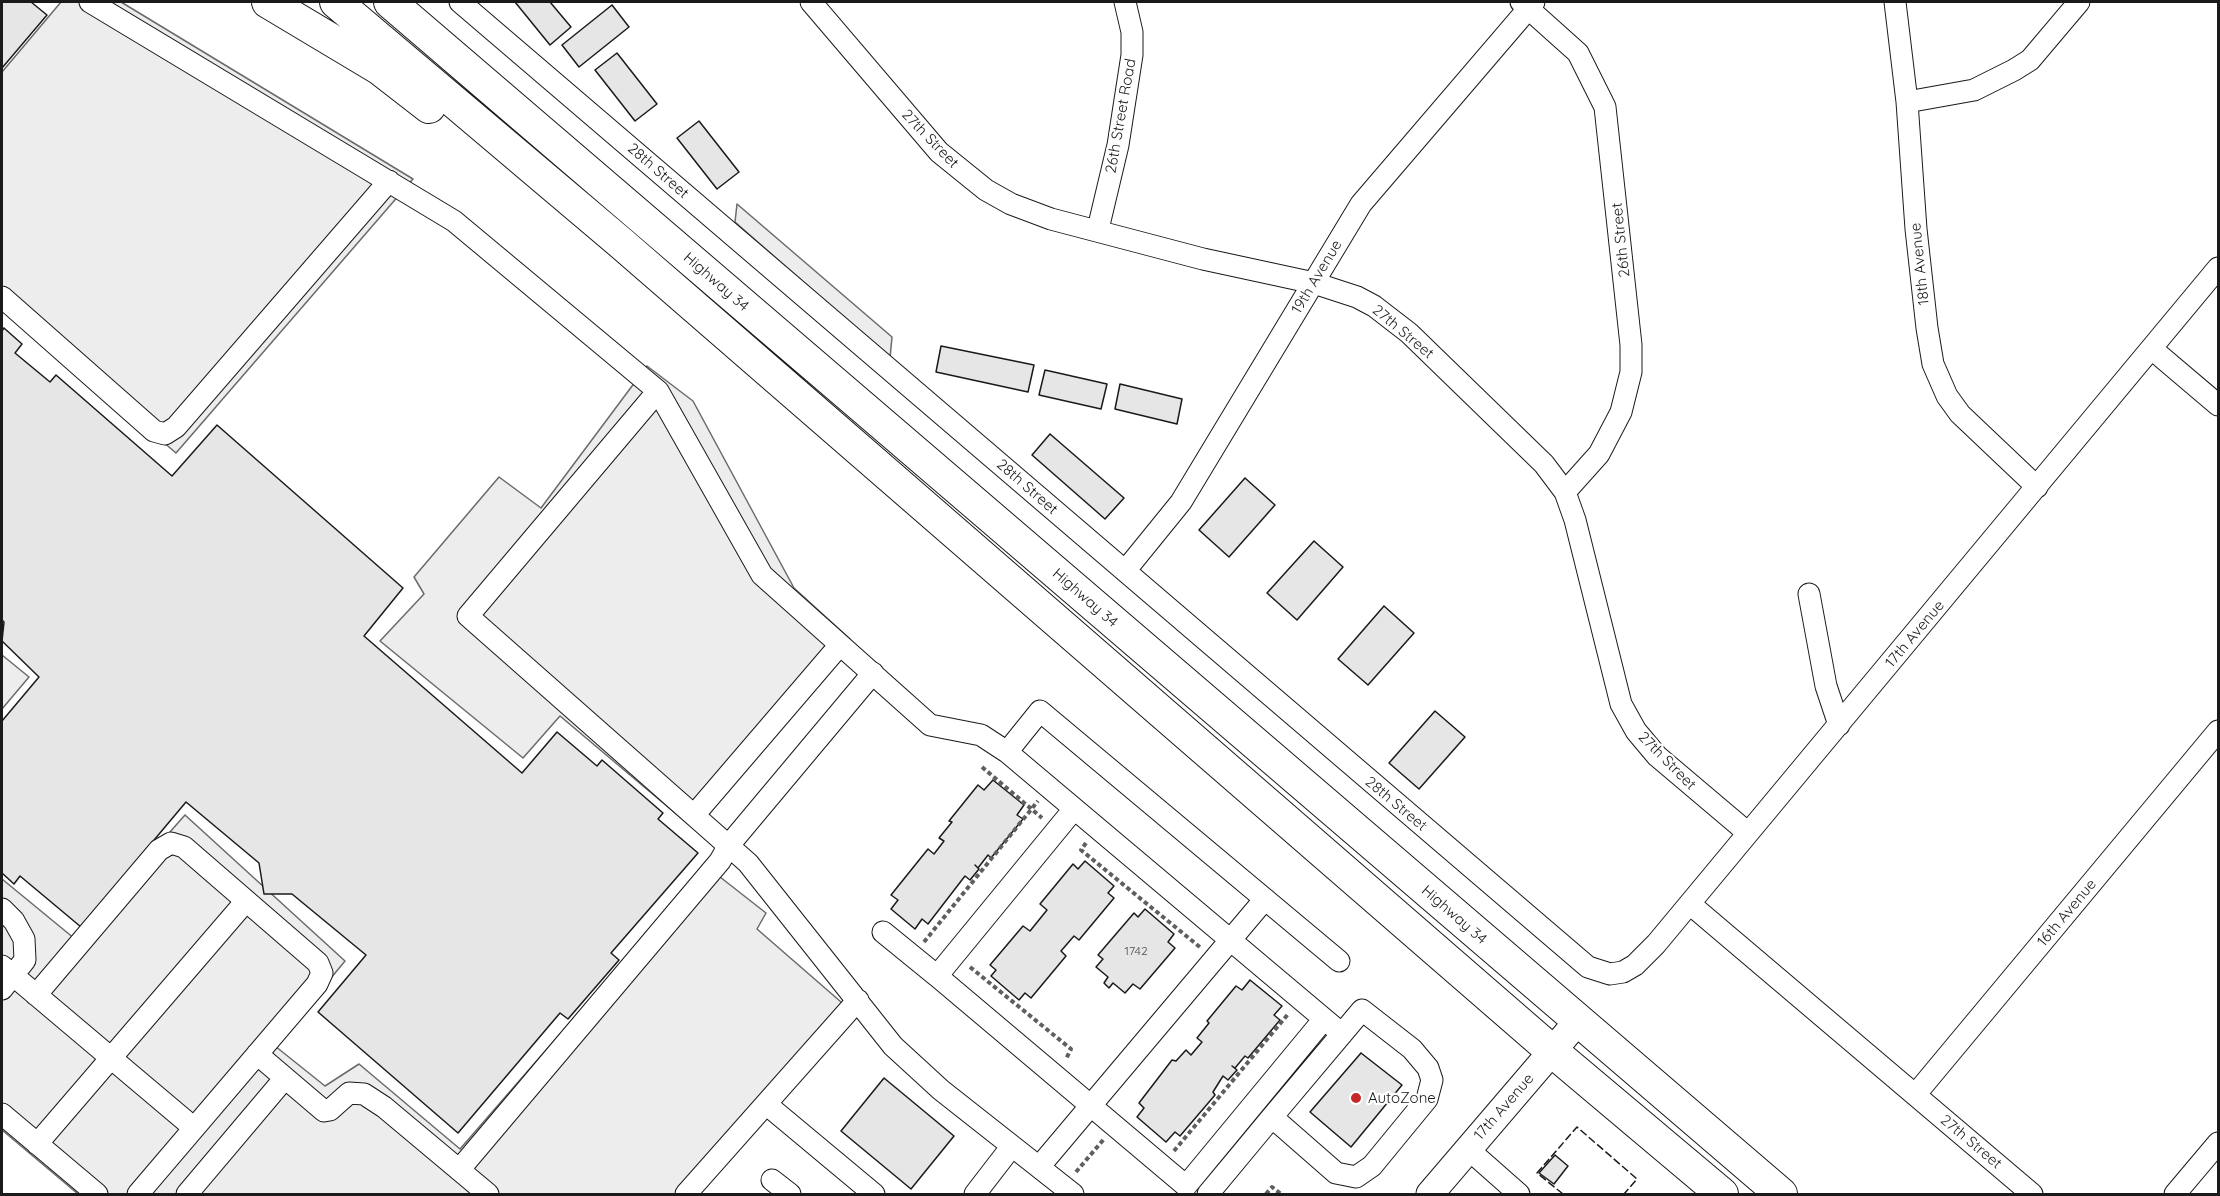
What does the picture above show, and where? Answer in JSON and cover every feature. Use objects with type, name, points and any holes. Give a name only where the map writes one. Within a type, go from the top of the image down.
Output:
[{"type":"highway","points":[[268,2],[380,69],[513,171],[621,243]]},
{"type":"highway","points":[[336,2],[621,243],[1552,1051],[1722,1194]]},
{"type":"highway","name":"Highway 34","points":[[390,2],[1781,1194]]},
{"type":"main road","name":"17th Avenue","points":[[1430,1194],[1578,1021]]},
{"type":"street","points":[[90,2],[454,221],[658,391],[762,575],[930,725],[981,735],[1007,752],[1342,1034]]},
{"type":"street","name":"28th Street","points":[[460,2],[1596,972]]},
{"type":"street","name":"27th Street","points":[[812,2],[922,134],[960,170],[986,190],[1011,204],[1051,219],[1098,229],[1203,259],[1314,283],[1374,306],[1409,333],[1544,464],[1565,492],[1575,520],[1621,704],[1636,731],[1657,756],[1748,833]]},
{"type":"street","name":"26th Street Road","points":[[1098,229],[1118,145],[1132,55],[1132,32],[1125,2]]},
{"type":"street","name":"18th Avenue","points":[[1895,2],[1907,102],[1926,328],[1933,364],[1947,396],[1960,414],[2037,487]]},
{"type":"street","points":[[1907,102],[1974,90],[2014,70],[2030,60],[2079,2]]},
{"type":"street","name":"19th Avenue","points":[[1125,571],[1181,502],[1361,204],[1528,4]]},
{"type":"street","name":"26th Street","points":[[1528,4],[1578,53],[1605,107],[1631,345],[1631,372],[1621,412],[1599,454],[1565,492]]},
{"type":"street","points":[[2,297],[154,431],[165,434],[176,427],[389,181]]},
{"type":"street","name":"17th Avenue","points":[[1596,972],[1610,974],[1623,972],[1635,965],[1690,904],[2218,268]]},
{"type":"street","points":[[2152,349],[2218,405]]},
{"type":"street","points":[[658,391],[468,616],[748,863],[893,1046],[941,1090],[1073,1194]]},
{"type":"street","points":[[1809,594],[1826,686],[1839,725]]},
{"type":"street","points":[[695,814],[840,646]]},
{"type":"street","points":[[459,1170],[720,861],[729,845],[873,673]]},
{"type":"street","points":[[1007,752],[1040,711],[1339,961]]},
{"type":"street","name":"16th Avenue","points":[[1915,1095],[2218,731]]},
{"type":"street","points":[[937,976],[1074,809]]},
{"type":"street","points":[[36,994],[159,850],[171,843],[184,847],[318,963],[322,973],[317,984],[138,1194]]},
{"type":"street","points":[[1039,1167],[1265,899]]},
{"type":"street","points":[[37,1144],[246,901]]},
{"type":"street","name":"27th Street","points":[[1690,904],[2032,1194]]},
{"type":"street","points":[[2,909],[14,921],[24,939],[25,960],[5,977],[36,994],[194,1128]]},
{"type":"street","points":[[883,932],[1186,1186],[1324,1019]]},
{"type":"street","points":[[691,1193],[858,1000]]},
{"type":"street","points":[[1208,1194],[1272,1117],[1362,1010],[1412,1049],[1428,1068],[1432,1080],[1427,1099],[1372,1166],[1356,1177],[1336,1173],[1272,1117]]},
{"type":"street","points":[[257,1054],[324,1111],[330,1110],[349,1093],[364,1094],[384,1107],[488,1194]]},
{"type":"street","points":[[187,1194],[285,1078]]},
{"type":"street","points":[[766,1104],[874,1194]]},
{"type":"street","points":[[2,1114],[97,1194]]},
{"type":"street","points":[[2175,1194],[2218,1143]]},
{"type":"street","points":[[975,1194],[1012,1146]]},
{"type":"street","points":[[1468,1149],[1519,1194]]},
{"type":"street","points":[[772,1179],[790,1194]]},
{"type":"path","points":[[982,767],[1045,821]]},
{"type":"path","points":[[930,946],[924,942],[1041,798]]},
{"type":"path","points":[[1089,839],[1081,850],[1202,949]]},
{"type":"path","points":[[965,962],[1071,1049],[1064,1057],[1071,1064]]},
{"type":"path","points":[[1174,1151],[1289,1012]]},
{"type":"path","points":[[1076,1173],[1107,1136]]},
{"type":"path","points":[[1266,1194],[1272,1187],[1281,1194]]},
{"type":"shaded area","points":[[61,2],[121,2],[413,179],[176,453],[2,304],[2,72]]},
{"type":"shaded area","points":[[737,204],[892,337],[890,358],[735,222]]},
{"type":"shaded area","points":[[647,366],[693,401],[794,588],[850,639],[694,829],[560,716],[523,758],[380,641],[424,594],[414,577],[499,477],[541,508]]},
{"type":"shaded area","points":[[2,655],[29,677],[2,709]]},
{"type":"shaded area","points":[[185,815],[345,961],[275,1046],[325,1086],[359,1064],[460,1149],[706,866],[766,913],[757,929],[856,1015],[697,1194],[78,1194],[2,1130],[2,879],[75,939]]},
{"type":"building","points":[[2,2],[31,2],[47,15],[2,68]]},
{"type":"building","points":[[515,2],[550,2],[571,27],[550,45]]},
{"type":"building","points":[[612,5],[629,27],[579,67],[562,45]]},
{"type":"building","points":[[617,53],[657,104],[635,121],[595,70]]},
{"type":"building","points":[[699,121],[739,172],[717,189],[677,138]]},
{"type":"building","points":[[4,328],[22,344],[15,353],[50,382],[56,375],[172,476],[217,425],[403,588],[364,636],[522,773],[557,732],[597,766],[602,760],[663,813],[658,819],[698,853],[611,953],[619,960],[568,1019],[560,1013],[458,1133],[318,1012],[366,955],[292,894],[264,894],[259,863],[186,802],[81,927],[20,876],[14,884],[2,873],[2,721],[39,677],[2,641],[4,622],[2,620],[2,331]]},
{"type":"building","points":[[941,346],[1034,365],[1028,392],[936,372]]},
{"type":"building","points":[[1045,370],[1107,384],[1101,409],[1039,395]]},
{"type":"building","points":[[1120,384],[1182,399],[1177,424],[1115,409]]},
{"type":"building","points":[[1050,434],[1124,498],[1105,519],[1032,455]]},
{"type":"building","points":[[1245,478],[1275,505],[1229,557],[1199,530]]},
{"type":"building","points":[[1314,541],[1343,567],[1297,620],[1267,593]]},
{"type":"building","points":[[1384,606],[1414,633],[1368,685],[1338,659]]},
{"type":"building","points":[[1435,711],[1465,737],[1419,789],[1389,763]]},
{"type":"building","points":[[993,780],[1024,805],[1017,815],[1023,819],[991,858],[988,855],[970,880],[965,876],[928,924],[922,919],[915,929],[891,909],[898,900],[891,895],[928,849],[934,854],[944,841],[939,838],[952,822],[949,821],[978,785],[984,790]]},
{"type":"building","points":[[1085,861],[1114,886],[1108,893],[1114,898],[1079,940],[1074,936],[1061,951],[1066,956],[1031,998],[1025,993],[1019,1000],[991,976],[996,970],[990,965],[1023,926],[1030,931],[1047,910],[1040,904],[1073,864],[1078,869]]},
{"type":"building","points":[[1145,909],[1174,934],[1168,942],[1175,948],[1140,989],[1133,984],[1125,993],[1113,983],[1109,988],[1104,983],[1108,977],[1096,967],[1103,959],[1098,955],[1134,913],[1138,917]]},
{"type":"building","points":[[1250,980],[1282,1006],[1274,1015],[1280,1020],[1248,1058],[1245,1056],[1235,1068],[1232,1066],[1237,1070],[1228,1080],[1223,1076],[1213,1092],[1215,1095],[1180,1136],[1175,1132],[1166,1142],[1137,1117],[1144,1108],[1139,1103],[1172,1060],[1176,1061],[1186,1050],[1191,1055],[1202,1042],[1197,1038],[1209,1023],[1207,1021],[1236,986],[1242,990]]},
{"type":"building","name":"AutoZone","points":[[1361,1053],[1402,1085],[1351,1147],[1310,1112]]},
{"type":"building","points":[[884,1078],[954,1136],[911,1189],[841,1131]]},
{"type":"building","points":[[1555,1155],[1568,1166],[1554,1184],[1539,1173]]},
{"type":"fence","points":[[1563,1194],[1537,1173],[1577,1127],[1637,1179],[1624,1194]]},
{"type":"place","name":"AutoZone","points":[[1356,1098]]}]
